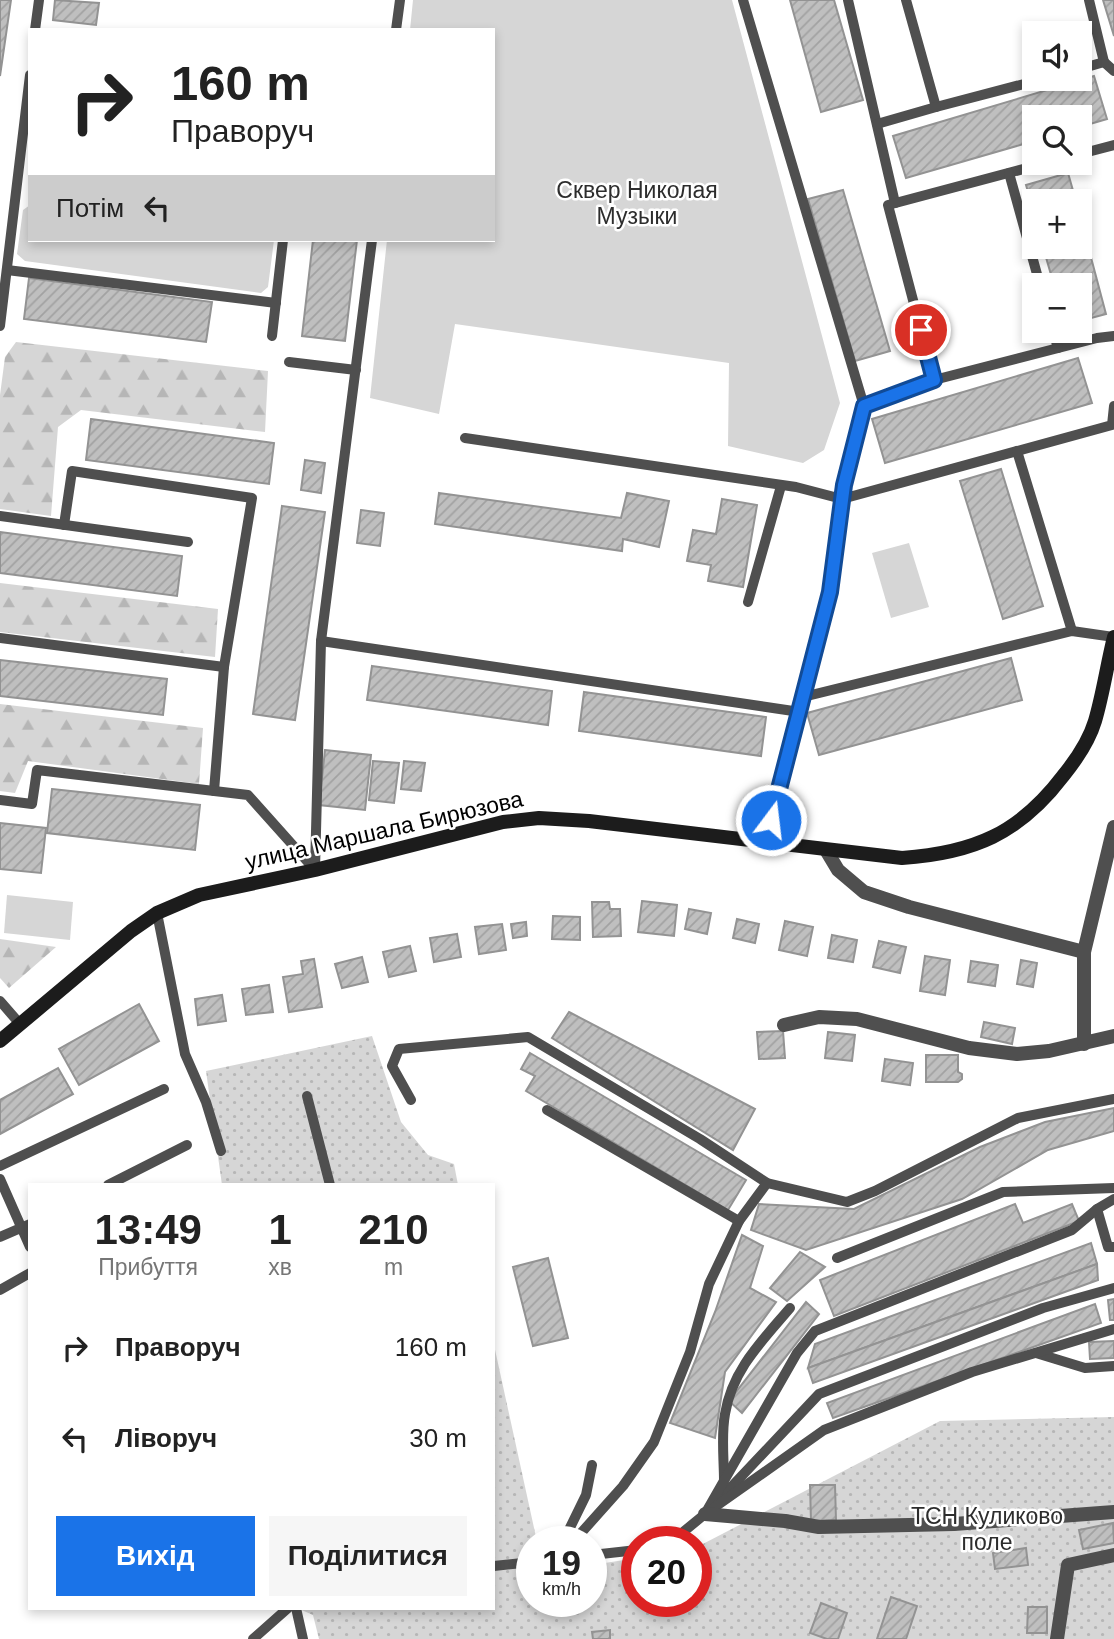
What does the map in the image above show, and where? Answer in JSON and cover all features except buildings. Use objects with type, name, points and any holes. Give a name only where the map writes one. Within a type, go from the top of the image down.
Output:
[{"type":"main road","name":"улица Маршала Бирюзова","points":[[0,1041],[131,931],[157,913],[199,895],[315,870],[503,822],[540,818],[589,821],[902,858],[962,850],[1016,825],[1056,786],[1077,758],[1095,721],[1114,637]]},
{"type":"street","points":[[1084,1044],[1084,952],[1114,827]]},
{"type":"street","points":[[826,850],[838,870],[864,892],[909,907],[1084,952]]},
{"type":"street","points":[[784,1025],[819,1017],[857,1019],[969,1048],[1017,1054],[1049,1051],[1114,1036]]},
{"type":"street","points":[[705,1514],[785,1521],[819,1527],[954,1524],[1114,1512]]},
{"type":"street","points":[[1057,1639],[1068,1565],[1114,1555]]},
{"type":"lane","points":[[35,28],[39,0]]},
{"type":"lane","points":[[396,28],[400,0]]},
{"type":"lane","points":[[743,0],[864,406],[842,499],[830,592],[764,842]]},
{"type":"lane","points":[[848,0],[895,203]]},
{"type":"lane","points":[[906,0],[936,107]]},
{"type":"lane","points":[[1089,0],[1104,62],[1114,71]]},
{"type":"lane","points":[[1092,66],[1104,62]]},
{"type":"lane","points":[[877,124],[1022,84]]},
{"type":"lane","points":[[0,326],[28,105]]},
{"type":"lane","points":[[1092,151],[1114,145]]},
{"type":"lane","points":[[934,380],[888,205],[1022,169]]},
{"type":"lane","points":[[1009,173],[1038,273]]},
{"type":"lane","points":[[272,335],[283,242]]},
{"type":"lane","points":[[315,870],[320,641],[372,242]]},
{"type":"lane","points":[[7,270],[276,303]]},
{"type":"lane","points":[[864,406],[934,380],[1114,336]]},
{"type":"lane","points":[[1057,343],[1058,348]]},
{"type":"lane","points":[[289,362],[356,370]]},
{"type":"lane","points":[[465,438],[781,486],[842,499],[1112,425],[1114,406]]},
{"type":"lane","points":[[1017,451],[1072,631]]},
{"type":"lane","points":[[64,525],[72,471],[252,498],[223,667],[214,791]]},
{"type":"lane","points":[[747,602],[781,486]]},
{"type":"lane","points":[[0,516],[188,542]]},
{"type":"lane","points":[[803,697],[1072,631],[1114,637]]},
{"type":"lane","points":[[0,638],[223,667]]},
{"type":"lane","points":[[320,641],[800,712]]},
{"type":"lane","points":[[0,800],[32,804],[37,770],[248,795],[315,870]]},
{"type":"lane","points":[[157,913],[185,1054],[221,1151]]},
{"type":"lane","points":[[0,1001],[20,1024]]},
{"type":"lane","points":[[411,1100],[392,1066],[399,1049],[528,1037],[700,1139],[767,1183],[847,1202],[875,1191],[1018,1118],[1114,1099]]},
{"type":"lane","points":[[0,1166],[164,1089]]},
{"type":"lane","points":[[307,1096],[329,1183]]},
{"type":"lane","points":[[547,1110],[739,1221]]},
{"type":"lane","points":[[112,1183],[187,1146]]},
{"type":"lane","points":[[0,1179],[26,1226],[0,1237]]},
{"type":"lane","points":[[587,1526],[623,1486],[654,1442],[690,1352],[709,1284],[739,1221],[767,1183]]},
{"type":"lane","points":[[837,1258],[1003,1192],[1114,1188]]},
{"type":"lane","points":[[705,1514],[797,1353],[815,1331],[1072,1230],[1114,1199]]},
{"type":"lane","points":[[1097,1209],[1108,1247],[1114,1247]]},
{"type":"lane","points":[[0,1290],[28,1274]]},
{"type":"lane","points":[[705,1514],[819,1394],[1044,1308],[1114,1288]]},
{"type":"lane","points":[[724,1481],[724,1416],[733,1384],[750,1353],[790,1308]]},
{"type":"lane","points":[[690,1526],[824,1430],[972,1372],[1114,1329]]},
{"type":"lane","points":[[1036,1353],[1085,1368],[1114,1367]]},
{"type":"lane","points":[[571,1526],[586,1494],[592,1465]]},
{"type":"lane","points":[[495,1566],[516,1564]]},
{"type":"lane","points":[[253,1639],[286,1610]]},
{"type":"lane","points":[[296,1610],[303,1639]]},
{"type":"green space","name":"Сквер Николая Музыки","points":[[413,0],[732,0],[840,403],[824,450],[803,463],[728,446],[729,363],[455,324],[439,414],[370,398],[387,242],[495,242],[495,28],[410,28]]},
{"type":"green space","points":[[28,206],[28,242],[274,242],[268,287],[261,293],[25,261],[17,254],[23,210]]},
{"type":"green space","points":[[16,342],[268,371],[265,432],[81,410],[58,427],[51,516],[0,509],[0,395],[5,357]]},
{"type":"green space","points":[[909,543],[929,607],[891,618],[872,553]]},
{"type":"green space","points":[[0,583],[218,609],[215,657],[0,632]]},
{"type":"green space","points":[[0,704],[203,728],[199,784],[28,761],[15,793],[0,791]]},
{"type":"green space","points":[[7,895],[73,902],[70,940],[4,933]]},
{"type":"green space","points":[[0,939],[56,947],[9,988],[0,978]]},
{"type":"green space","points":[[372,1036],[401,1122],[428,1155],[454,1164],[458,1183],[222,1183],[206,1071]]},
{"type":"green space","name":"ТСН Куликово поле","points":[[495,1350],[534,1526],[516,1526],[516,1617],[607,1617],[607,1563],[621,1560],[621,1617],[712,1617],[712,1539],[940,1421],[1114,1417],[1114,1639],[319,1639],[313,1615],[302,1610],[495,1610]]},
{"type":"route","points":[[771,820],[830,592],[844,485],[864,406],[934,380],[921,330]]}]
